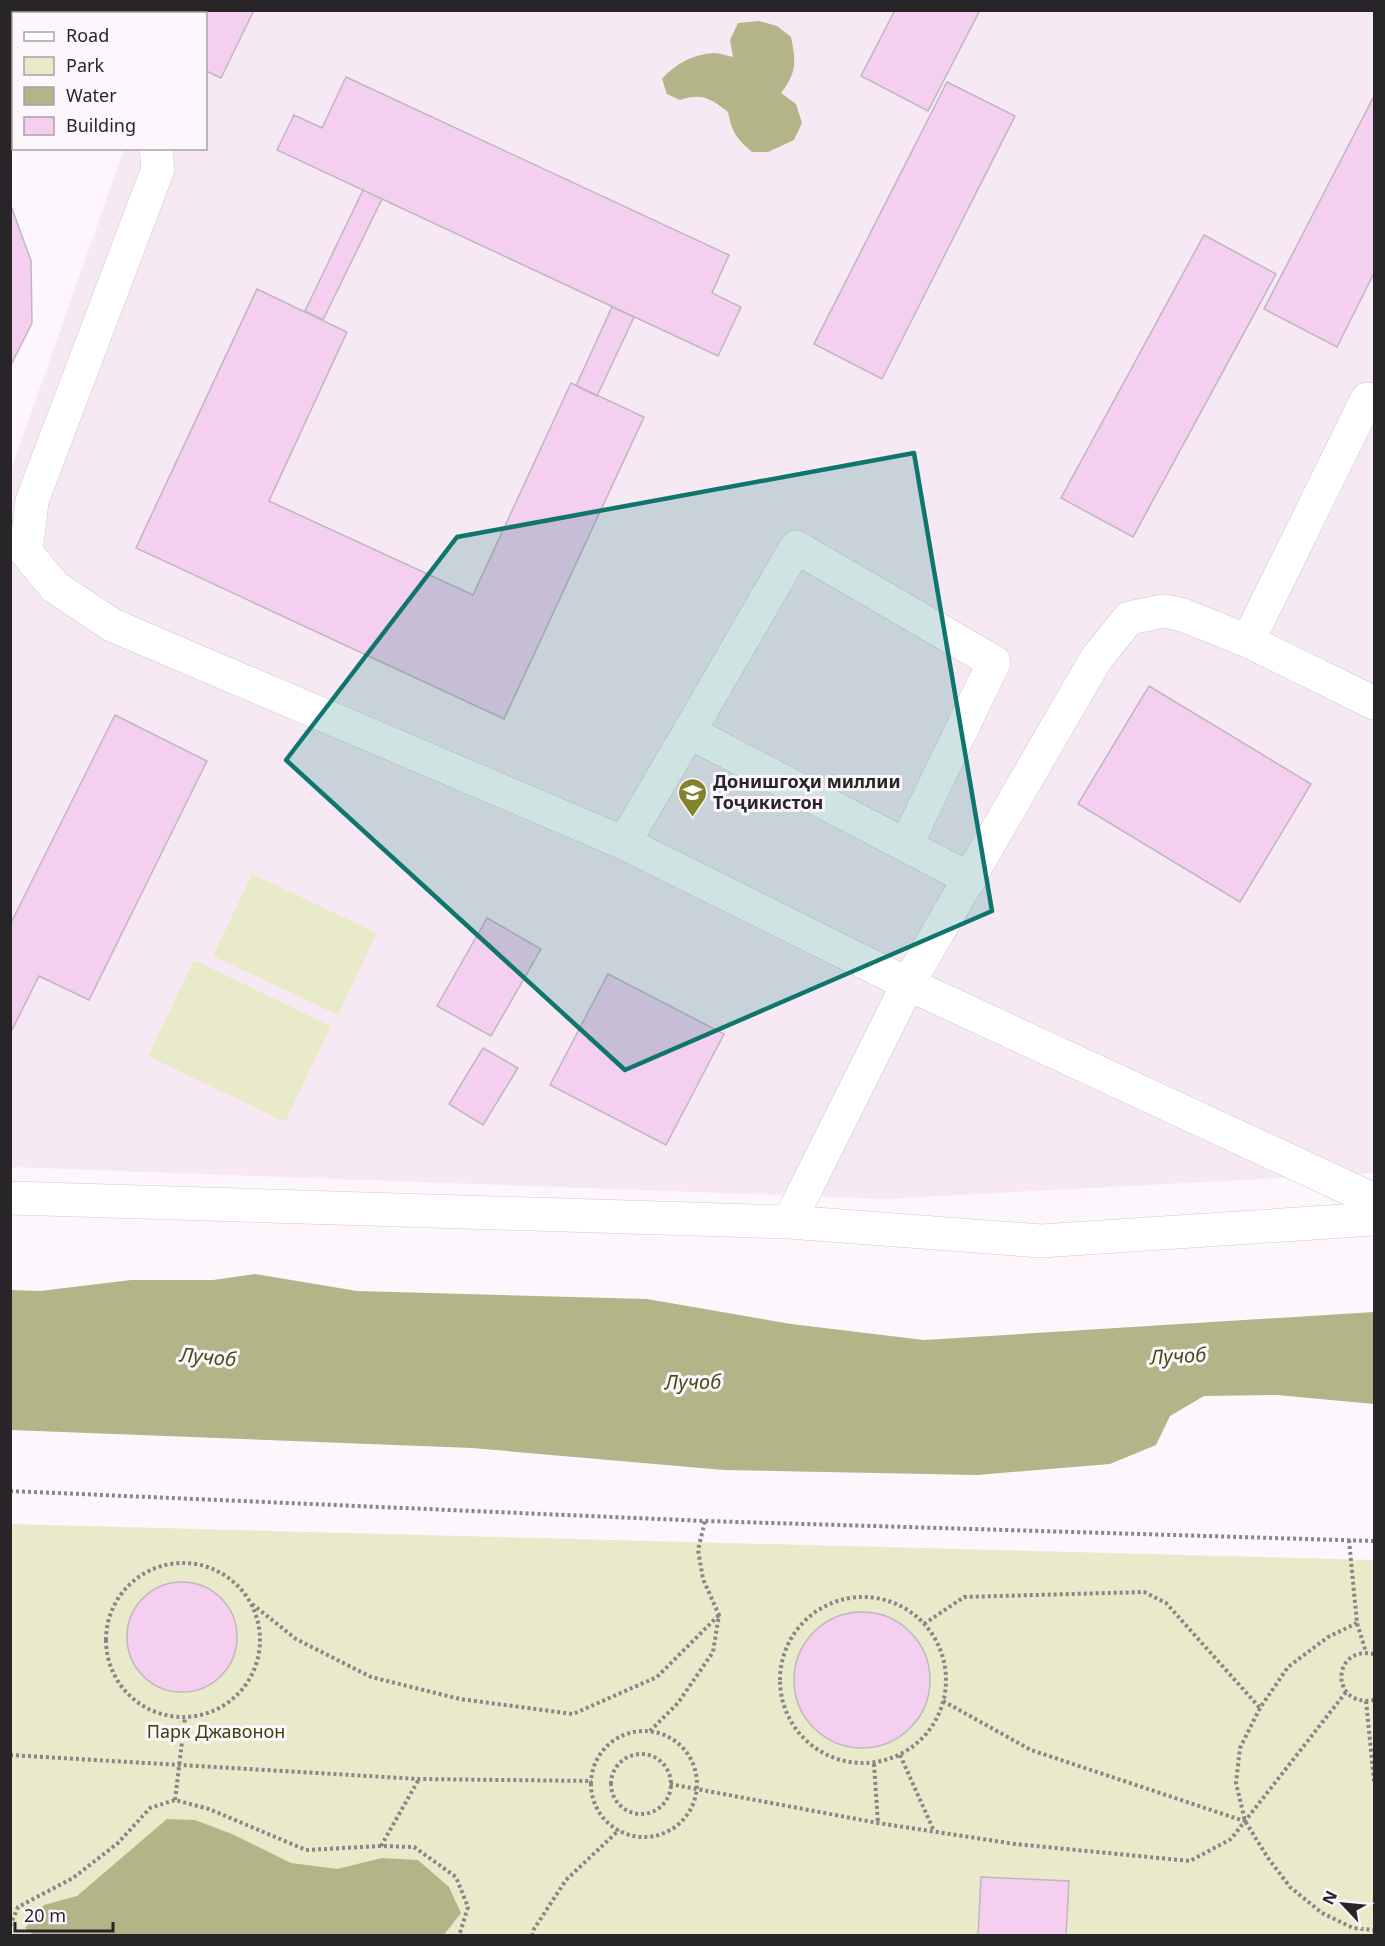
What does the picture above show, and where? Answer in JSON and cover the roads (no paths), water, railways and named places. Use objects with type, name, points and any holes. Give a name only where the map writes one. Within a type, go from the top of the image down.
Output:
[{"type":"lane","points":[[156,150],[158,169],[32,501],[26,552],[55,587],[112,625],[624,843],[908,984],[1374,1200]]},
{"type":"lane","points":[[1248,641],[1366,399],[1374,402]]},
{"type":"lane","points":[[624,843],[796,547],[994,662],[906,845]]},
{"type":"lane","points":[[789,1222],[908,984],[1096,659],[1129,618],[1164,610],[1183,615],[1248,641],[1374,703]]},
{"type":"lane","points":[[689,732],[970,879]]},
{"type":"lane","points":[[10,1198],[789,1222],[1041,1240],[1374,1219]]},
{"type":"water","points":[[759,21],[777,26],[791,37],[794,53],[793,73],[781,93],[796,104],[802,123],[794,140],[768,152],[752,152],[738,138],[731,125],[728,112],[716,103],[700,97],[680,100],[667,94],[662,79],[679,64],[699,55],[719,53],[733,57],[730,40],[738,23]]},
{"type":"water","name":"Лучоб","points":[[255,1274],[357,1291],[647,1299],[791,1324],[924,1340],[1374,1312],[1374,1404],[1277,1395],[1204,1396],[1170,1416],[1156,1445],[1110,1464],[977,1475],[724,1470],[472,1448],[11,1430],[11,1290],[40,1291],[131,1280],[213,1280]]},
{"type":"water","points":[[167,1819],[195,1820],[232,1834],[291,1863],[337,1869],[382,1858],[418,1860],[449,1887],[461,1913],[443,1936],[35,1936],[25,1928],[44,1905],[77,1896]]},
{"type":"place","name":"Донишгоҳи миллии Тоҷикистон","points":[[692,818]]},
{"type":"park label","name":"Парк Джавонон","points":[[216,1732]]}]
